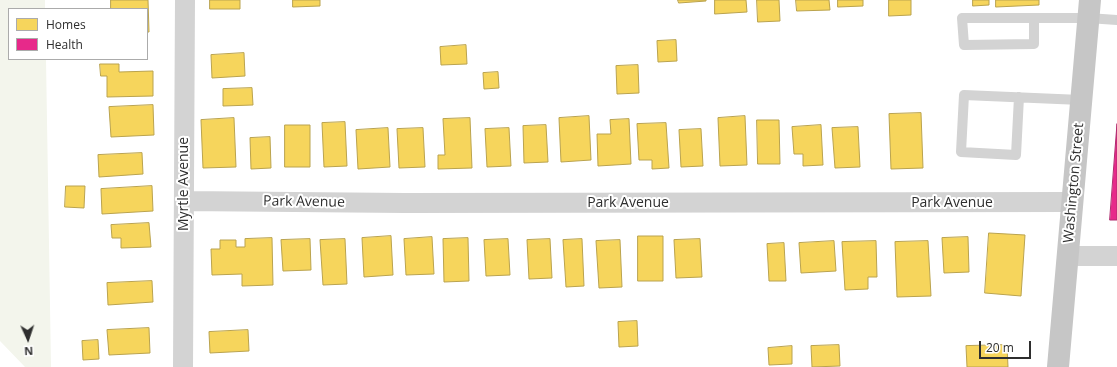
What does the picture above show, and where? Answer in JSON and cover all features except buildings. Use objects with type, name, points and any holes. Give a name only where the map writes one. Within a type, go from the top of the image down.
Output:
[{"type":"main road","name":"Washington Street","points":[[1058,367],[1089,9]]},
{"type":"street","name":"Myrtle Avenue","points":[[183,367],[185,0]]},
{"type":"street","name":"Park Avenue","points":[[184,201],[405,203],[1072,202]]},
{"type":"street","points":[[1068,256],[1117,256]]},
{"type":"lane","points":[[1034,18],[1034,44],[964,45],[962,18],[1034,18],[1089,9],[1117,20]]},
{"type":"lane","points":[[1019,97],[1016,155],[961,152],[964,95],[1019,97],[1081,100]]},
{"type":"shaded area","points":[[0,0],[45,0],[45,8],[8,8],[8,60],[46,60],[51,367],[25,367],[0,341]]}]
